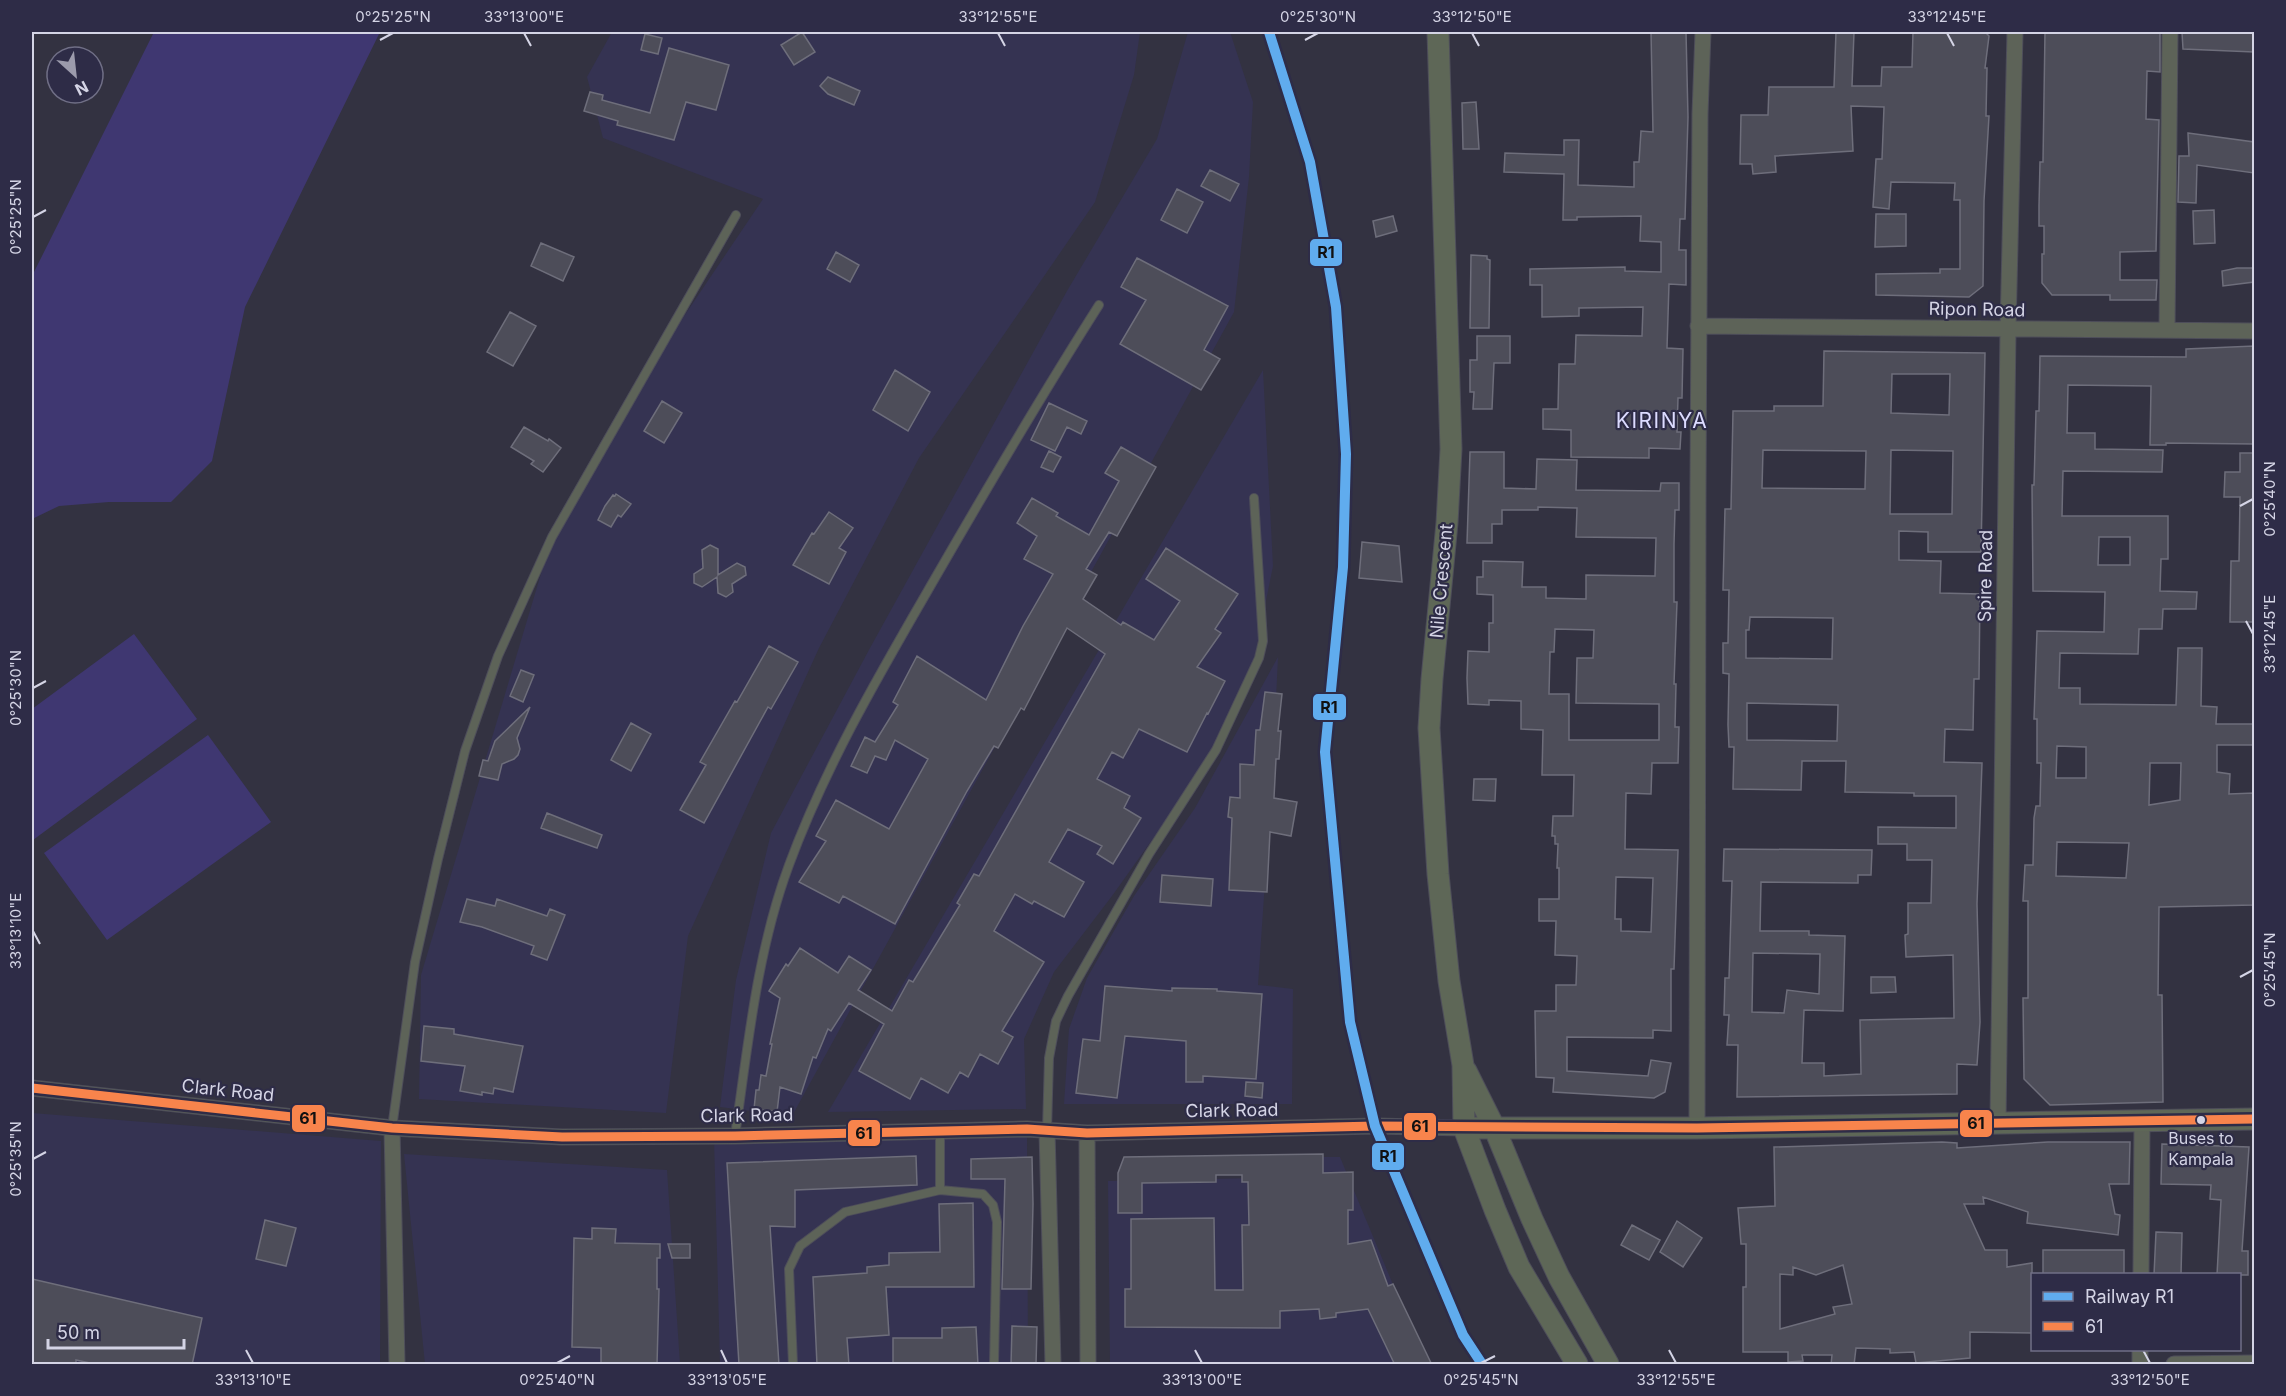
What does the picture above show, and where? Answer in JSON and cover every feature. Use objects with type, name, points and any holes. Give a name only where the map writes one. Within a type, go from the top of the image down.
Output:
[{"type":"street","name":"Nile Crescent","points":[[1438,32],[1451,449],[1430,728],[1438,874],[1449,981],[1463,1065],[1464,1128],[1494,1210],[1519,1267],[1576,1365]]},
{"type":"street","points":[[1697,1128],[1698,326],[1703,32]]},
{"type":"street","name":"Spire Road","points":[[1998,1122],[2008,329],[2015,32]]},
{"type":"street","points":[[2167,330],[2170,32]]},
{"type":"street","name":"Ripon Road","points":[[1698,326],[2254,331]]},
{"type":"street","points":[[1463,1065],[1494,1127],[1532,1220],[1559,1277],[1608,1365]]},
{"type":"street","name":"Clark Road","points":[[32,1088],[392,1128],[562,1137],[735,1136],[1027,1129],[1087,1133],[1375,1126],[1464,1128]]},
{"type":"street","points":[[1464,1128],[1697,1128],[2254,1119]]},
{"type":"street","points":[[2141,1273],[2142,1122]]},
{"type":"street","points":[[392,1128],[397,1365]]},
{"type":"street","points":[[1047,1131],[1053,1365]]},
{"type":"street","points":[[1087,1133],[1088,1365]]},
{"type":"street","points":[[2174,1365],[2254,1363]]},
{"type":"lane","points":[[392,1128],[415,962],[438,859],[465,751],[498,656],[552,537],[736,215]]},
{"type":"lane","points":[[735,1136],[753,1006],[768,935],[788,866],[829,772],[882,669],[1099,305]]},
{"type":"lane","points":[[1047,1131],[1049,1058],[1056,1021],[1149,854],[1216,750],[1259,658],[1263,641],[1254,498]]},
{"type":"lane","points":[[940,1131],[940,1190]]},
{"type":"lane","points":[[793,1365],[789,1269],[800,1246],[845,1212],[940,1190],[983,1194],[993,1205],[997,1222],[994,1365]]},
{"type":"shaded area","points":[[154,32],[380,32],[245,307],[212,461],[171,502],[109,502],[59,506],[32,519],[32,276]]},
{"type":"shaded area","points":[[612,32],[1140,32],[1134,75],[1095,202],[919,458],[819,648],[688,936],[666,1113],[419,1099],[421,975],[552,537],[639,383],[763,199],[603,138],[587,77]]},
{"type":"shaded area","points":[[1188,32],[1230,32],[1253,102],[1249,177],[1234,312],[792,1116],[720,1107],[736,980],[771,833],[1067,291],[1157,139]]},
{"type":"shaded area","points":[[1263,370],[1273,566],[1251,675],[1216,750],[1112,896],[1054,972],[1024,1039],[1026,1109],[828,1112]]},
{"type":"shaded area","points":[[134,634],[197,719],[33,840],[32,709]]},
{"type":"shaded area","points":[[1278,657],[1258,985],[1293,989],[1292,1104],[1064,1104],[1069,1029],[1087,978],[1134,896],[1195,808]]},
{"type":"shaded area","points":[[208,735],[271,822],[107,940],[44,853]]},
{"type":"shaded area","points":[[32,1113],[381,1141],[380,1364],[32,1364]]},
{"type":"shaded area","points":[[1027,1133],[1028,1364],[720,1364],[714,1139]]},
{"type":"shaded area","points":[[404,1154],[667,1170],[680,1364],[425,1364]]},
{"type":"shaded area","points":[[1302,1157],[1340,1157],[1426,1364],[1110,1364],[1108,1181],[1303,1177]]},
{"type":"building","points":[[802,32],[815,52],[794,65],[781,45]]},
{"type":"building","points":[[1651,32],[1686,32],[1688,117],[1685,219],[1680,219],[1679,250],[1686,250],[1686,285],[1669,284],[1667,348],[1683,349],[1682,398],[1678,398],[1677,432],[1681,432],[1680,449],[1649,448],[1649,458],[1571,457],[1571,430],[1543,429],[1543,409],[1558,409],[1559,364],[1575,364],[1576,335],[1642,336],[1643,307],[1579,308],[1579,316],[1542,317],[1542,285],[1530,285],[1530,269],[1625,267],[1625,271],[1661,272],[1661,242],[1640,241],[1641,216],[1577,217],[1577,220],[1563,220],[1564,174],[1504,172],[1505,153],[1564,155],[1564,140],[1579,140],[1578,185],[1634,187],[1634,162],[1639,162],[1641,131],[1653,132]]},
{"type":"building","points":[[1836,32],[1854,32],[1852,86],[1881,86],[1882,67],[1912,67],[1913,32],[1985,32],[1989,36],[1985,68],[1987,68],[1986,116],[1989,116],[1984,201],[1983,286],[1969,297],[1876,295],[1876,274],[1940,273],[1940,269],[1960,269],[1960,200],[1954,200],[1955,183],[1891,182],[1889,209],[1873,207],[1876,159],[1882,159],[1884,107],[1851,106],[1853,151],[1775,156],[1776,172],[1753,174],[1752,164],[1740,164],[1741,115],[1768,115],[1769,87],[1834,87]]},
{"type":"building","points":[[2045,32],[2160,32],[2160,72],[2147,71],[2146,119],[2159,120],[2156,251],[2120,252],[2120,280],[2157,280],[2156,300],[2110,300],[2110,295],[2052,295],[2042,283],[2044,226],[2039,226],[2039,206],[2040,162],[2043,162]]},
{"type":"building","points":[[2182,32],[2254,32],[2254,52],[2183,49]]},
{"type":"building","points":[[645,34],[662,38],[658,54],[641,50]]},
{"type":"building","points":[[669,48],[729,65],[716,110],[686,102],[674,140],[617,125],[618,121],[584,111],[590,92],[603,95],[602,100],[650,113]]},
{"type":"building","points":[[828,77],[860,91],[854,105],[828,94],[820,86]]},
{"type":"building","points":[[1476,102],[1479,149],[1463,149],[1462,103]]},
{"type":"building","points":[[2188,133],[2254,142],[2254,173],[2197,165],[2196,203],[2178,202],[2179,156],[2189,156]]},
{"type":"building","points":[[1210,170],[1239,184],[1230,201],[1201,186]]},
{"type":"building","points":[[1177,189],[1203,202],[1187,233],[1161,220]]},
{"type":"building","points":[[2214,210],[2215,243],[2194,244],[2193,211]]},
{"type":"building","points":[[1876,214],[1906,214],[1906,246],[1875,247]]},
{"type":"building","points":[[1393,216],[1397,231],[1376,237],[1373,221]]},
{"type":"building","points":[[541,243],[574,257],[563,281],[531,266]]},
{"type":"building","points":[[836,252],[859,265],[850,282],[827,269]]},
{"type":"building","points":[[1471,255],[1487,256],[1490,260],[1489,328],[1470,328]]},
{"type":"building","points":[[1137,258],[1228,306],[1204,350],[1220,359],[1201,390],[1120,344],[1146,300],[1121,287]]},
{"type":"building","points":[[2254,268],[2254,282],[2223,286],[2222,271]]},
{"type":"building","points":[[510,312],[536,326],[513,366],[487,352]]},
{"type":"building","points":[[1477,336],[1510,336],[1510,363],[1494,363],[1492,409],[1473,409],[1474,392],[1470,392],[1470,360],[1477,360]]},
{"type":"building","points":[[2254,346],[2254,444],[2166,443],[2166,445],[2150,445],[2151,386],[2068,385],[2067,433],[2095,433],[2095,449],[2163,450],[2162,472],[2063,471],[2062,516],[2168,516],[2168,559],[2161,559],[2160,591],[2197,592],[2196,609],[2163,609],[2162,629],[2139,629],[2138,654],[2060,653],[2059,688],[2080,688],[2080,704],[2176,705],[2178,648],[2202,648],[2201,706],[2217,707],[2216,724],[2254,724],[2254,745],[2217,745],[2217,772],[2230,774],[2229,794],[2254,793],[2254,905],[2159,907],[2158,995],[2162,995],[2163,1102],[2050,1105],[2024,1079],[2023,998],[2028,998],[2028,901],[2023,901],[2025,865],[2033,865],[2034,818],[2036,806],[2040,806],[2041,763],[2037,763],[2037,719],[2034,719],[2037,631],[2104,632],[2105,592],[2033,591],[2032,485],[2034,485],[2036,411],[2039,411],[2040,356],[2186,357],[2186,349]],"holes":[[[2099,537],[2130,537],[2130,565],[2098,565]],[[2057,746],[2086,747],[2086,778],[2056,778]],[[2150,763],[2181,763],[2180,800],[2149,805]],[[2057,842],[2129,843],[2126,878],[2056,876]]]},
{"type":"building","points":[[1824,351],[1985,353],[1981,552],[1928,552],[1928,532],[1899,531],[1899,560],[1941,561],[1940,593],[1980,594],[1979,679],[1974,679],[1973,730],[1945,729],[1944,762],[1982,763],[1977,904],[1980,1022],[1977,1065],[1957,1064],[1957,1094],[1737,1097],[1738,1045],[1727,1045],[1729,1015],[1724,1015],[1725,978],[1729,978],[1732,881],[1723,881],[1724,849],[1872,850],[1871,875],[1858,875],[1858,883],[1761,882],[1760,931],[1809,931],[1809,935],[1845,936],[1843,1011],[1804,1010],[1802,1063],[1824,1063],[1824,1076],[1861,1074],[1860,1020],[1954,1018],[1953,955],[1906,957],[1905,935],[1908,934],[1908,903],[1931,903],[1932,860],[1907,860],[1907,844],[1878,844],[1878,827],[1956,828],[1956,796],[1845,792],[1846,761],[1802,761],[1801,790],[1733,789],[1734,747],[1729,747],[1728,725],[1729,674],[1723,673],[1723,643],[1728,643],[1729,590],[1723,590],[1725,509],[1731,509],[1733,411],[1774,411],[1774,406],[1823,406]],"holes":[[[1892,374],[1950,374],[1949,415],[1891,413]],[[1763,450],[1866,451],[1865,489],[1762,488]],[[1891,450],[1953,451],[1952,514],[1890,514]],[[1750,617],[1833,618],[1832,659],[1746,658],[1746,630],[1749,630]],[[1747,703],[1838,705],[1837,741],[1747,740]],[[1753,953],[1820,954],[1819,994],[1787,990],[1784,1013],[1752,1012]]]},
{"type":"building","points":[[895,370],[930,392],[908,431],[873,410]]},
{"type":"building","points":[[662,401],[682,413],[664,443],[644,431]]},
{"type":"building","points":[[1049,403],[1087,421],[1081,434],[1067,427],[1055,451],[1031,440]]},
{"type":"building","points":[[524,427],[548,441],[549,439],[561,448],[543,472],[531,464],[534,461],[511,447]]},
{"type":"building","points":[[1121,447],[1156,467],[1117,536],[1109,532],[1086,569],[1097,575],[1083,599],[1121,625],[1123,622],[1154,640],[1180,601],[1146,579],[1166,548],[1238,594],[1215,629],[1221,633],[1197,667],[1225,681],[1187,752],[1139,729],[1123,758],[1112,752],[1097,779],[1130,796],[1124,808],[1141,818],[1113,864],[1097,854],[1102,846],[1068,829],[1049,862],[1084,882],[1064,917],[1034,901],[1032,904],[1015,894],[994,931],[1044,962],[1002,1031],[1013,1037],[998,1064],[980,1054],[968,1077],[960,1072],[948,1093],[921,1078],[910,1099],[859,1071],[884,1024],[849,1003],[831,1031],[828,1029],[816,1058],[813,1057],[801,1094],[780,1087],[777,1112],[754,1109],[756,1090],[759,1090],[761,1075],[766,1076],[780,998],[769,991],[786,964],[788,966],[800,948],[838,973],[849,956],[871,970],[858,990],[892,1011],[909,980],[913,982],[960,905],[957,903],[974,874],[979,876],[1105,654],[1067,628],[1024,710],[1021,708],[998,748],[994,746],[967,791],[895,924],[843,896],[839,903],[799,882],[826,841],[816,836],[836,800],[889,829],[928,759],[895,740],[886,760],[875,756],[867,773],[851,766],[865,737],[875,742],[898,705],[893,702],[917,656],[986,700],[1023,626],[1053,574],[1024,559],[1037,536],[1017,523],[1032,498],[1058,513],[1056,516],[1089,535],[1119,481],[1105,473]]},
{"type":"building","points":[[1049,451],[1061,457],[1053,472],[1041,467]]},
{"type":"building","points":[[1470,452],[1504,452],[1504,488],[1536,489],[1537,459],[1577,460],[1576,490],[1660,491],[1661,483],[1679,483],[1679,510],[1675,510],[1674,544],[1674,602],[1677,602],[1674,684],[1676,684],[1675,727],[1679,727],[1678,763],[1652,763],[1651,794],[1626,793],[1625,849],[1678,850],[1674,969],[1671,969],[1671,1031],[1653,1030],[1653,1038],[1567,1037],[1567,1071],[1648,1076],[1651,1060],[1671,1063],[1665,1092],[1654,1098],[1553,1092],[1554,1078],[1536,1077],[1535,1011],[1556,1011],[1556,985],[1576,985],[1577,956],[1555,955],[1556,921],[1539,921],[1539,899],[1559,899],[1558,844],[1555,844],[1555,836],[1552,836],[1553,816],[1573,816],[1574,775],[1542,775],[1543,730],[1521,729],[1521,701],[1489,700],[1489,705],[1468,704],[1467,678],[1468,651],[1489,652],[1489,623],[1493,623],[1493,595],[1477,594],[1477,577],[1483,577],[1483,561],[1523,562],[1522,587],[1546,587],[1546,598],[1586,599],[1586,575],[1655,576],[1656,538],[1576,537],[1577,508],[1538,507],[1538,510],[1502,510],[1502,524],[1492,524],[1492,543],[1467,543]],"holes":[[[1555,629],[1594,630],[1593,658],[1577,658],[1576,703],[1659,704],[1659,740],[1569,740],[1569,694],[1549,694],[1550,652],[1554,652]],[[1616,877],[1653,878],[1651,932],[1621,931],[1621,919],[1615,919]]]},
{"type":"building","points":[[2240,453],[2254,453],[2254,622],[2230,622],[2231,561],[2239,561],[2240,497],[2224,497],[2225,472],[2240,472]]},
{"type":"building","points":[[616,494],[631,504],[621,517],[618,515],[611,527],[598,520],[605,506]]},
{"type":"building","points":[[829,512],[853,528],[839,548],[846,552],[829,584],[793,565],[812,533],[814,534]]},
{"type":"building","points":[[1362,542],[1399,546],[1402,582],[1359,578]]},
{"type":"building","points":[[710,545],[718,549],[718,575],[737,563],[745,567],[746,575],[732,584],[733,592],[726,597],[718,593],[717,577],[702,587],[694,583],[694,574],[703,568],[702,550]]},
{"type":"building","points":[[769,646],[798,662],[771,709],[768,707],[704,823],[680,810],[706,765],[700,762]]},
{"type":"building","points":[[521,670],[534,675],[523,702],[510,696]]},
{"type":"building","points":[[1265,692],[1282,694],[1278,731],[1281,731],[1279,759],[1276,759],[1274,798],[1297,802],[1291,836],[1270,832],[1267,892],[1229,890],[1232,818],[1228,817],[1230,797],[1240,798],[1240,764],[1254,765],[1256,730],[1260,730]]},
{"type":"building","points":[[530,707],[517,738],[520,749],[518,755],[502,764],[498,780],[479,776],[483,760],[488,761],[495,741]]},
{"type":"building","points":[[631,723],[651,734],[631,771],[611,760]]},
{"type":"building","points":[[1474,779],[1496,779],[1495,801],[1473,800]]},
{"type":"building","points":[[547,813],[602,835],[597,848],[541,828]]},
{"type":"building","points":[[1162,875],[1213,879],[1211,906],[1160,902]]},
{"type":"building","points":[[467,899],[495,906],[497,899],[547,916],[550,909],[565,915],[547,960],[531,954],[534,946],[482,927],[460,922]]},
{"type":"building","points":[[1871,977],[1895,977],[1896,992],[1871,993]]},
{"type":"building","points":[[1105,986],[1172,991],[1172,988],[1217,989],[1217,991],[1262,994],[1256,1079],[1203,1076],[1203,1082],[1186,1082],[1186,1041],[1125,1036],[1117,1098],[1076,1093],[1083,1039],[1100,1041]]},
{"type":"building","points":[[424,1026],[454,1029],[454,1034],[523,1046],[513,1092],[494,1088],[493,1094],[482,1092],[482,1095],[460,1091],[465,1066],[421,1061]]},
{"type":"building","points":[[1246,1082],[1263,1083],[1262,1098],[1245,1096]]},
{"type":"building","points":[[1942,1142],[1957,1143],[1957,1148],[2048,1142],[2130,1142],[2129,1184],[2109,1184],[2115,1214],[2120,1215],[2118,1235],[2027,1223],[2028,1212],[1983,1197],[1984,1204],[1964,1204],[1985,1250],[2007,1250],[2007,1267],[2032,1263],[2031,1333],[1970,1332],[1970,1358],[1916,1363],[1914,1352],[1890,1353],[1890,1349],[1856,1348],[1854,1365],[1831,1365],[1832,1355],[1802,1355],[1803,1361],[1788,1362],[1788,1352],[1743,1352],[1743,1287],[1746,1287],[1746,1244],[1741,1244],[1738,1208],[1775,1206],[1774,1147]],"holes":[[[1843,1265],[1852,1304],[1833,1307],[1835,1314],[1780,1329],[1780,1274],[1793,1275],[1793,1267],[1816,1275]]]},
{"type":"building","points":[[2162,1144],[2249,1147],[2242,1251],[2248,1251],[2248,1275],[2217,1273],[2221,1200],[2210,1199],[2211,1185],[2161,1184]]},
{"type":"building","points":[[1323,1154],[1323,1173],[1353,1172],[1353,1210],[1348,1210],[1348,1244],[1371,1240],[1388,1286],[1393,1284],[1432,1365],[1395,1365],[1368,1309],[1336,1313],[1336,1317],[1320,1319],[1319,1309],[1280,1311],[1280,1328],[1125,1327],[1125,1289],[1131,1289],[1131,1219],[1214,1218],[1215,1290],[1243,1290],[1242,1225],[1249,1225],[1248,1182],[1242,1182],[1242,1175],[1216,1175],[1216,1182],[1142,1183],[1142,1213],[1118,1213],[1118,1173],[1124,1157]]},
{"type":"building","points":[[916,1156],[917,1185],[795,1190],[795,1227],[770,1226],[779,1365],[739,1365],[727,1163]]},
{"type":"building","points":[[1032,1157],[1031,1289],[1002,1289],[1005,1179],[971,1179],[971,1159]]},
{"type":"building","points":[[973,1203],[974,1287],[886,1287],[889,1335],[847,1338],[849,1365],[817,1365],[813,1277],[867,1273],[867,1267],[889,1265],[889,1253],[940,1252],[939,1204]]},
{"type":"building","points":[[265,1220],[296,1228],[286,1266],[256,1259]]},
{"type":"building","points":[[1677,1221],[1702,1238],[1683,1267],[1660,1252]]},
{"type":"building","points":[[1632,1225],[1660,1240],[1649,1260],[1621,1245]]},
{"type":"building","points":[[592,1228],[616,1229],[615,1243],[660,1244],[660,1258],[657,1258],[657,1289],[659,1289],[657,1365],[601,1365],[601,1348],[572,1347],[574,1238],[592,1239]]},
{"type":"building","points":[[2156,1232],[2182,1233],[2181,1273],[2154,1273]]},
{"type":"building","points":[[668,1244],[690,1244],[690,1258],[672,1258]]},
{"type":"building","points":[[2043,1250],[2124,1250],[2124,1273],[2043,1273]]},
{"type":"building","points":[[32,1279],[202,1318],[192,1365],[99,1365],[76,1360],[76,1365],[32,1365]]},
{"type":"building","points":[[1012,1326],[1037,1327],[1036,1365],[1011,1365]]},
{"type":"building","points":[[976,1327],[978,1365],[893,1365],[893,1338],[942,1338],[942,1328]]},
{"type":"rail line","name":"R1","points":[[1269,32],[1310,162],[1336,307],[1346,454],[1343,567],[1325,752],[1350,1022],[1375,1126],[1463,1335],[1482,1364]]},
{"type":"transit line","name":"61","points":[[32,1088],[392,1128],[562,1137],[735,1136],[1027,1129],[1087,1133],[1375,1126],[1697,1128],[2254,1119]]},
{"type":"place","name":"Buses to Kampala","points":[[2201,1120]]},
{"type":"district","name":"KIRINYA","points":[[1662,420]]}]
